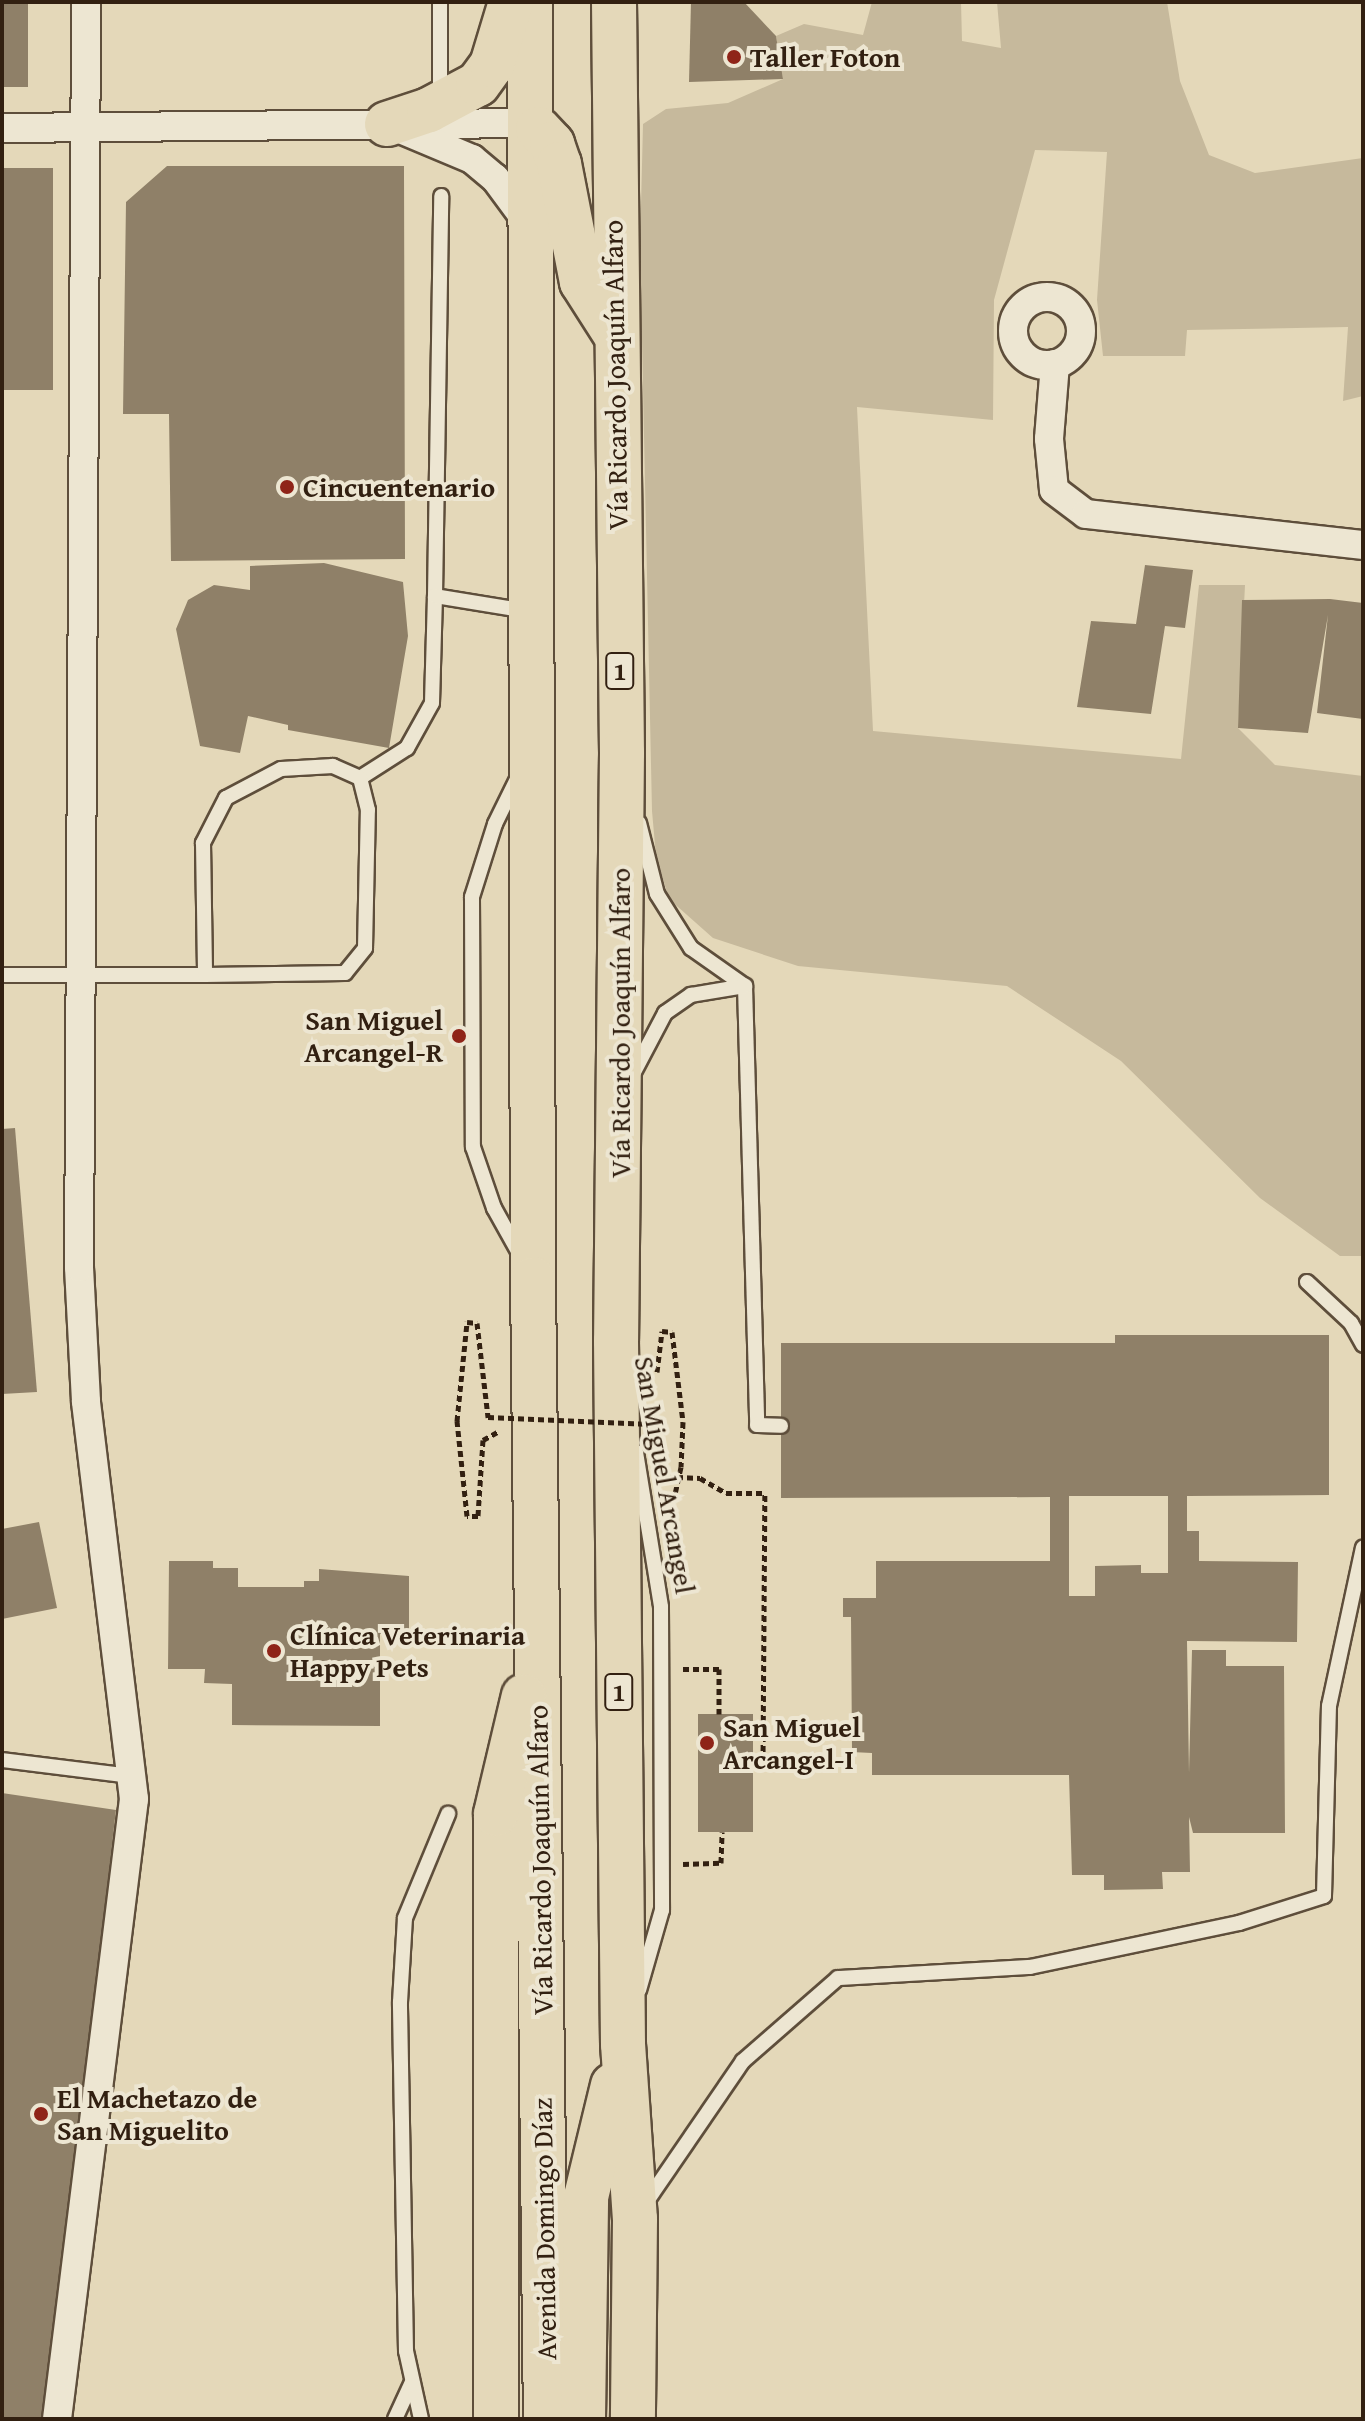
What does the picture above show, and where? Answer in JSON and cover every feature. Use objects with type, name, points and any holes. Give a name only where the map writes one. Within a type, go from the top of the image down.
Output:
[{"type":"main road","points":[[387,124],[439,105],[478,84],[492,65],[511,2]]},
{"type":"main road","name":"Vía Ricardo Joaquín Alfaro","points":[[530,2],[534,612],[533,1279],[542,2039]]},
{"type":"main road","name":"Vía Ricardo Joaquín Alfaro","points":[[614,2],[614,332],[622,753],[616,1341],[623,2044]]},
{"type":"main road","points":[[531,123],[552,144],[582,282],[614,332]]},
{"type":"main road","points":[[496,2419],[496,1814],[502,1773],[537,1647]]},
{"type":"main road","name":"Avenida Domingo Díaz","points":[[542,2039],[546,2419]]},
{"type":"main road","points":[[623,2044],[635,2219],[633,2419]]},
{"type":"main road","name":"Avenida Domingo Díaz","points":[[583,2419],[586,2197],[623,2044]]},
{"type":"street","points":[[57,2419],[134,1799],[86,1401],[78,975],[86,2]]},
{"type":"street","points":[[2,128],[531,123]]},
{"type":"street","points":[[387,124],[472,159],[495,178],[532,227]]},
{"type":"street","points":[[1055,364],[1049,439],[1054,490],[1086,514],[1363,545]]},
{"type":"lane","points":[[439,105],[440,2]]},
{"type":"lane","points":[[360,778],[407,748],[432,703],[441,196]]},
{"type":"lane","points":[[435,596],[534,612]]},
{"type":"lane","points":[[533,746],[495,824],[472,897],[473,1147],[494,1208],[533,1279]]},
{"type":"lane","points":[[622,753],[657,894],[691,948],[745,986]]},
{"type":"lane","points":[[205,975],[203,843],[226,798],[281,769],[333,766],[360,778]]},
{"type":"lane","points":[[2,975],[345,973],[365,948],[368,810],[360,778]]},
{"type":"lane","points":[[620,1098],[665,1013],[691,995],[745,986]]},
{"type":"lane","points":[[745,986],[757,1425],[781,1426]]},
{"type":"lane","points":[[1307,1282],[1351,1323],[1363,1345]]},
{"type":"lane","name":"San Miguel Arcangel","points":[[616,1341],[660,1580],[662,1670],[662,1864],[657,1937],[623,2044]]},
{"type":"lane","points":[[635,2219],[743,2061],[838,1978],[1030,1967],[1239,1923],[1324,1896],[1329,1706],[1363,1548]]},
{"type":"lane","points":[[2,1760],[130,1776]]},
{"type":"lane","points":[[421,2419],[412,2381],[402,2260],[405,1918],[448,1814]]},
{"type":"lane","points":[[395,2419],[412,2381]]},
{"type":"path","points":[[483,1440],[478,1516],[467,1516],[457,1421],[467,1322],[477,1323],[488,1417],[651,1424]]},
{"type":"path","points":[[656,1378],[662,1331],[672,1332],[683,1422],[681,1467],[670,1515]]},
{"type":"path","points":[[653,1409],[651,1424],[657,1476],[700,1478],[726,1493],[765,1493],[763,1761]]},
{"type":"path","points":[[662,1670],[719,1669],[719,1714]]},
{"type":"path","points":[[662,1864],[721,1863],[722,1832]]},
{"type":"shaded area","points":[[872,2],[961,2],[962,41],[1001,48],[997,2],[1167,2],[1180,81],[1209,155],[1255,173],[1363,158],[1363,396],[1343,401],[1348,327],[1187,330],[1185,356],[1103,356],[1097,300],[1107,152],[1035,150],[994,300],[993,420],[857,407],[873,731],[1181,759],[1199,585],[1245,585],[1238,728],[1275,765],[1363,776],[1363,1256],[1340,1256],[1260,1198],[1121,1061],[1007,986],[798,966],[713,938],[669,899],[656,856],[652,811],[640,247],[643,124],[666,109],[728,103],[783,79],[776,36],[804,24],[863,35]]},
{"type":"building","points":[[2,2],[28,2],[28,87],[2,87]]},
{"type":"building","name":"Taller Foton","points":[[691,2],[744,2],[776,36],[783,79],[689,82]]},
{"type":"building","points":[[167,166],[404,166],[405,559],[171,561],[169,414],[123,414],[126,202]]},
{"type":"building","points":[[2,168],[53,168],[53,390],[2,390]]},
{"type":"building","points":[[324,563],[403,582],[408,636],[389,748],[288,730],[288,725],[248,716],[240,753],[200,746],[176,629],[188,600],[214,585],[250,590],[250,566]]},
{"type":"building","points":[[1145,565],[1193,570],[1185,628],[1165,626],[1151,714],[1077,707],[1091,621],[1136,624]]},
{"type":"building","points":[[1330,599],[1363,603],[1363,719],[1317,713],[1328,615],[1308,733],[1238,728],[1242,600]]},
{"type":"building","points":[[15,1128],[37,1392],[2,1394],[2,1129]]},
{"type":"building","points":[[1115,1335],[1329,1335],[1329,1495],[1187,1496],[1187,1531],[1199,1531],[1199,1561],[1298,1562],[1297,1642],[1187,1641],[1189,1773],[1192,1650],[1226,1650],[1226,1666],[1284,1666],[1285,1833],[1193,1833],[1189,1817],[1190,1872],[1162,1872],[1163,1889],[1104,1890],[1104,1875],[1072,1875],[1069,1775],[872,1775],[872,1753],[852,1752],[851,1617],[843,1617],[843,1598],[876,1598],[876,1561],[1050,1561],[1050,1497],[781,1498],[781,1343],[1115,1343]],"holes":[[[1069,1496],[1168,1496],[1168,1573],[1141,1573],[1141,1565],[1095,1566],[1095,1596],[1069,1596]]]},
{"type":"building","points":[[39,1522],[57,1608],[2,1619],[2,1529]]},
{"type":"building","name":"Clínica Veterinaria Happy Pets","points":[[169,1561],[213,1561],[213,1568],[238,1568],[238,1587],[304,1587],[304,1581],[319,1581],[319,1569],[409,1576],[409,1634],[380,1634],[380,1726],[232,1725],[232,1684],[204,1683],[205,1669],[168,1669]]},
{"type":"building","points":[[698,1714],[753,1714],[753,1832],[698,1832]]},
{"type":"building","name":"El Machetazo de San Miguelito","points":[[2,1793],[116,1810],[45,2419],[2,2419]]},
{"type":"place","name":"Taller Foton","points":[[734,57]]},
{"type":"place","name":"Cincuentenario","points":[[287,487]]},
{"type":"place","name":"San Miguel Arcangel-R","points":[[459,1036]]},
{"type":"place","name":"Clínica Veterinaria Happy Pets","points":[[274,1651]]},
{"type":"place","name":"San Miguel Arcangel-I","points":[[707,1743]]},
{"type":"place","name":"El Machetazo de San Miguelito","points":[[41,2114]]}]
